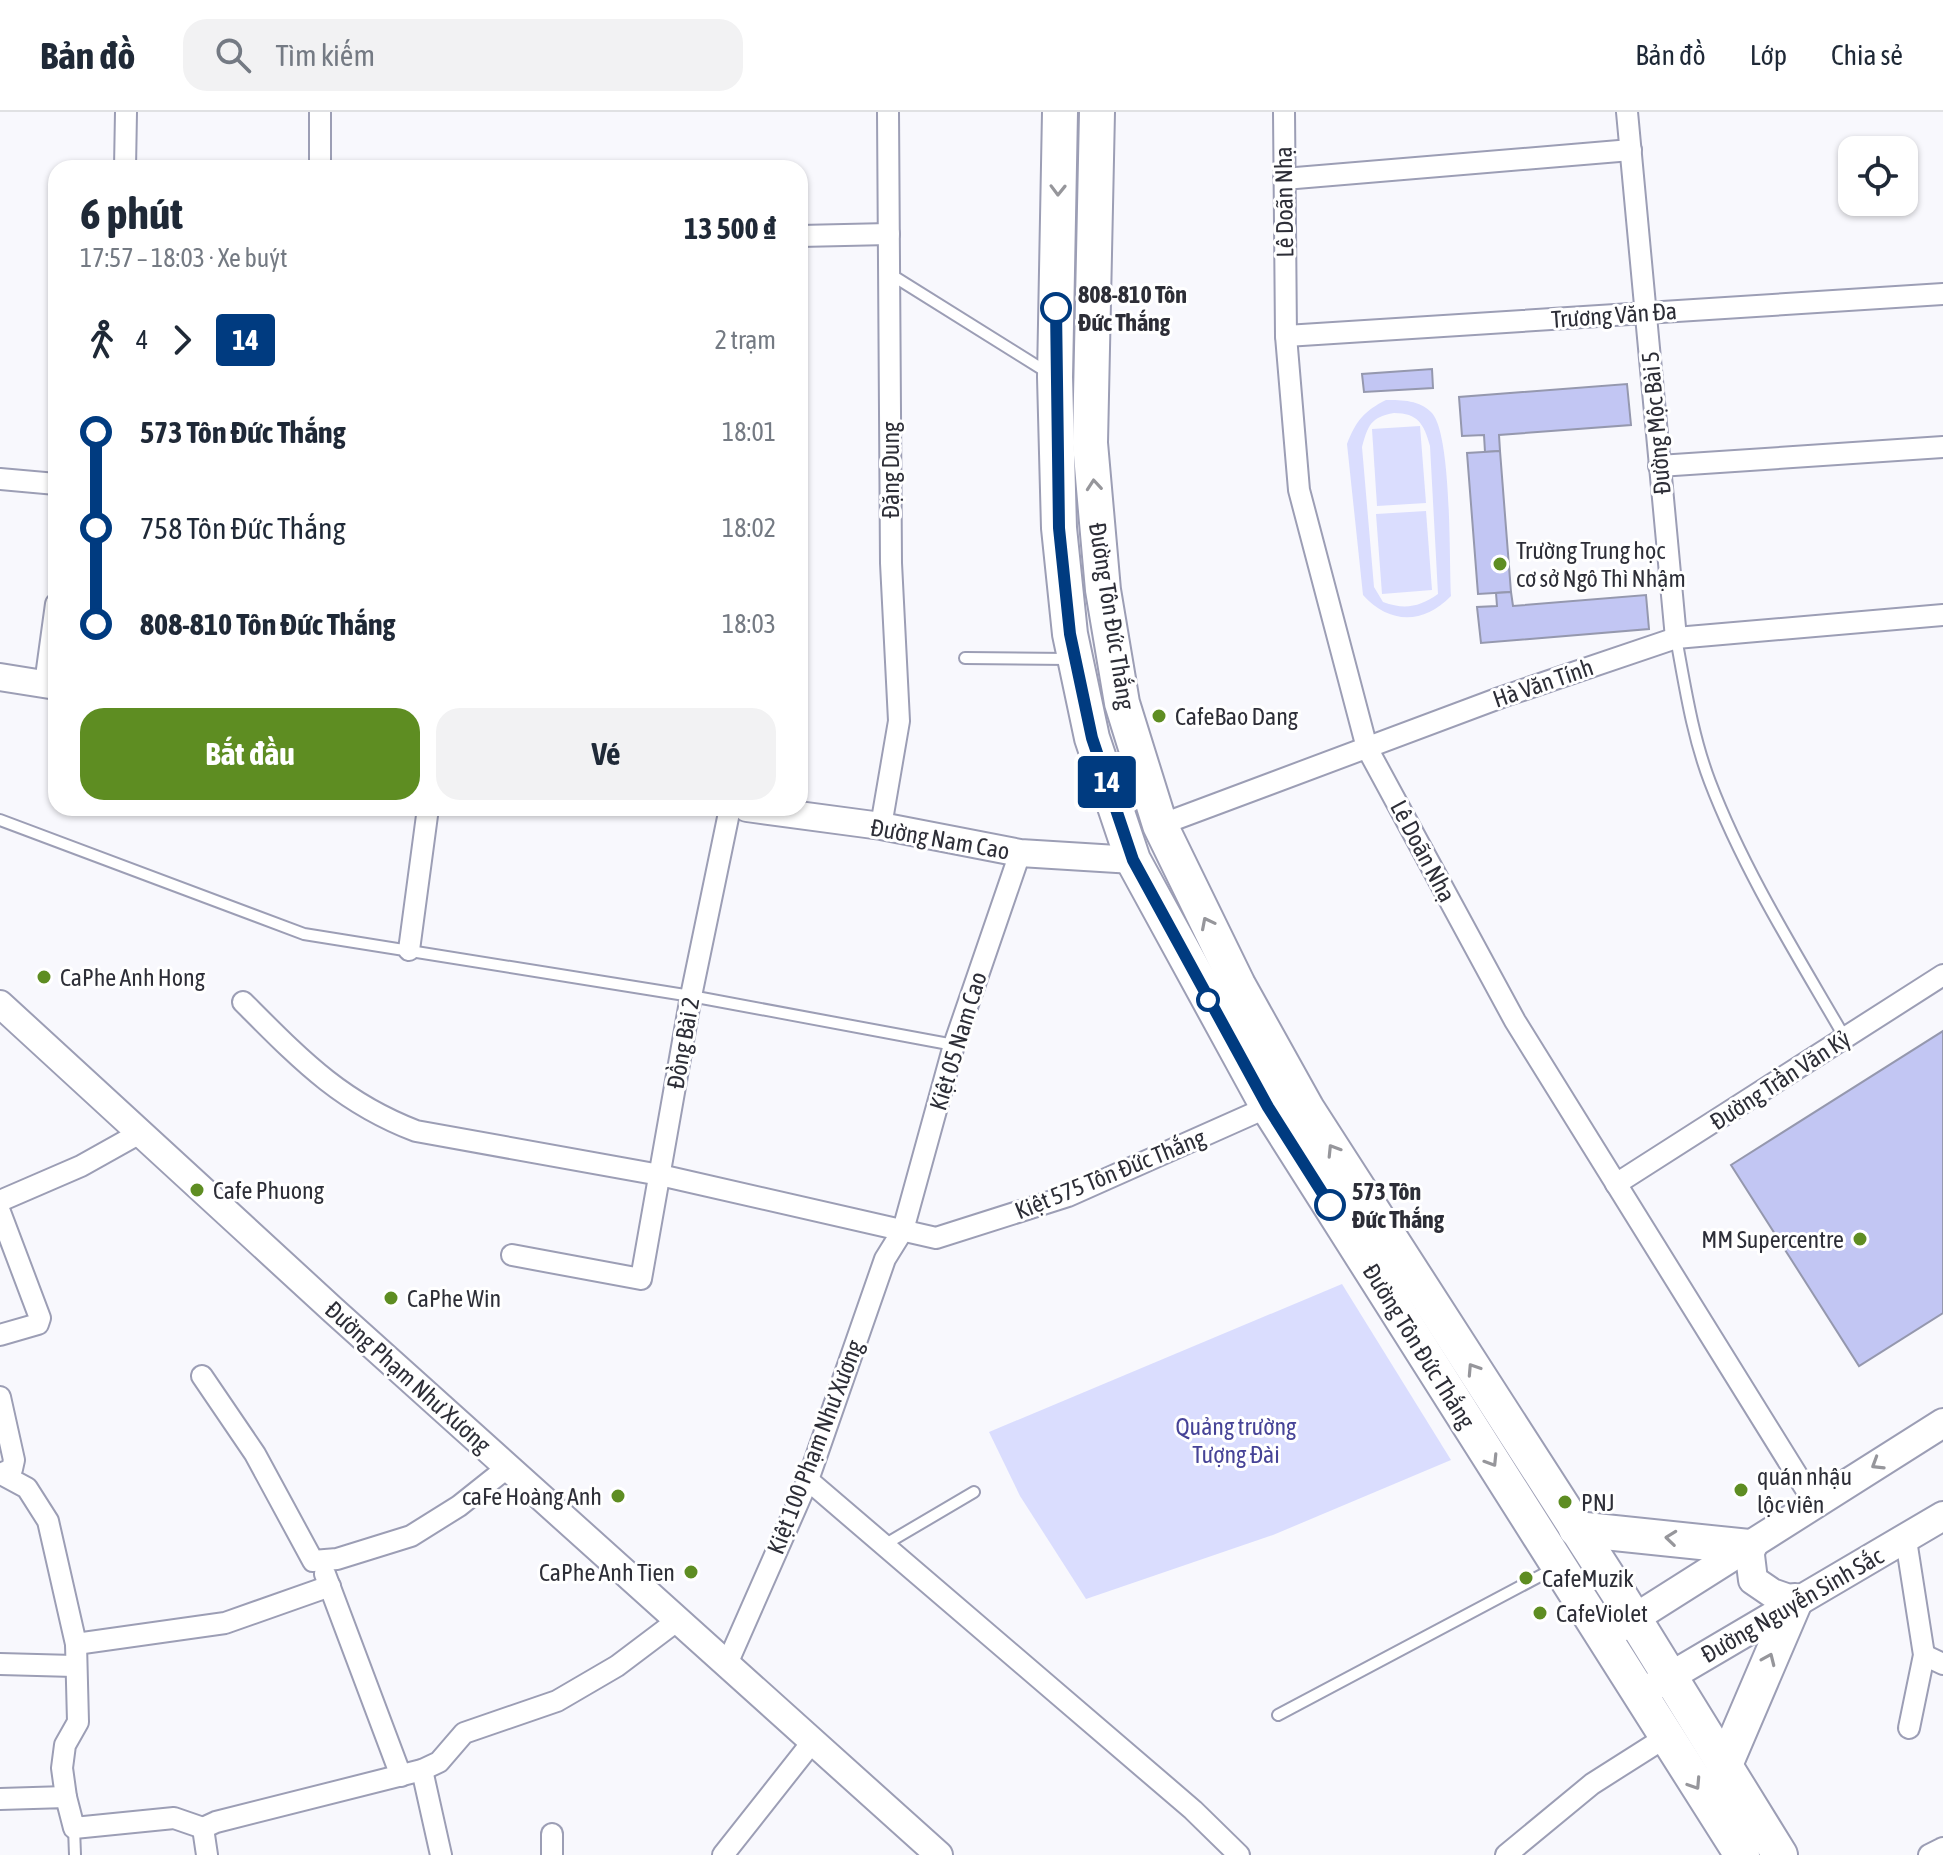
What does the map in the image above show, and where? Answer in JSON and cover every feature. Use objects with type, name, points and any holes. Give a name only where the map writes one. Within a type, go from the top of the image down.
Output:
[{"type":"highway","name":"Đường Tôn Đức Thắng","points":[[1060,112],[1055,377],[1059,528],[1075,659],[1092,738],[1133,860],[1268,1107],[1742,1855]]},
{"type":"highway","name":"Đường Tôn Đức Thắng","points":[[1097,112],[1090,443],[1100,561],[1122,703],[1160,825],[1238,985],[1307,1109],[1634,1619],[1780,1855]]},
{"type":"highway","points":[[1576,1529],[1749,1547]]},
{"type":"highway","points":[[1724,1767],[1795,1601]]},
{"type":"main road","points":[[1605,1637],[1943,1423]]},
{"type":"main road","name":"Đường Nguyễn Sinh Sắc","points":[[1641,1694],[1943,1516]]},
{"type":"main road","points":[[1749,1547],[1753,1580],[1772,1593],[1795,1601]]},
{"type":"street","points":[[125,160],[126,112]]},
{"type":"street","points":[[320,112],[320,160]]},
{"type":"street","name":"Đặng Dung","points":[[881,826],[899,721],[891,563],[888,112]]},
{"type":"street","name":"Lê Doãn Nhạ","points":[[1284,112],[1286,336],[1299,490],[1367,748],[1515,1021],[1815,1504]]},
{"type":"street","name":"Đường Mộc Bài 5","points":[[1627,112],[1676,638]]},
{"type":"street","points":[[1284,179],[1631,150]]},
{"type":"street","points":[[808,236],[889,234]]},
{"type":"street","name":"Trương Văn Đa","points":[[1286,336],[1943,294]]},
{"type":"street","points":[[1659,466],[1943,447]]},
{"type":"street","points":[[0,479],[48,483]]},
{"type":"street","name":"Hà Văn Tính","points":[[1160,825],[1676,638],[1943,615]]},
{"type":"street","points":[[0,677],[48,685]]},
{"type":"street","points":[[409,950],[427,816]]},
{"type":"street","name":"Đồng Bài 2","points":[[512,1255],[641,1279],[691,996],[728,816]]},
{"type":"street","name":"Đường Nam Cao","points":[[807,816],[881,826],[1020,853],[1133,860]]},
{"type":"street","name":"Kiệt 05 Nam Cao","points":[[903,1230],[954,1045],[1020,853]]},
{"type":"street","name":"Đường Trần Văn Kỷ","points":[[1616,1184],[1943,975]]},
{"type":"street","name":"Kiệt 575 Tôn Đức Thắng","points":[[243,1002],[314,1074],[378,1116],[416,1131],[660,1175],[936,1238],[1068,1196],[1268,1107]]},
{"type":"street","name":"Đường Phạm Như Xương","points":[[0,1004],[939,1855]]},
{"type":"street","points":[[0,1201],[81,1166],[140,1133]]},
{"type":"street","points":[[0,1212],[40,1318],[38,1324],[0,1335]]},
{"type":"street","name":"Kiệt 100 Phạm Như Xương","points":[[727,1664],[808,1480],[885,1259],[903,1230]]},
{"type":"street","points":[[202,1376],[255,1454],[313,1561],[321,1562],[411,1536],[459,1506],[508,1467]]},
{"type":"street","points":[[0,1397],[14,1460],[12,1469],[0,1474]]},
{"type":"street","points":[[0,1474],[27,1488],[48,1521],[76,1644],[74,1666],[78,1722],[65,1745],[62,1768],[74,1828],[174,1818],[203,1828],[243,1814],[422,1770],[439,1762],[464,1733],[557,1701],[617,1666],[678,1620]]},
{"type":"street","points":[[808,1480],[1193,1810],[1239,1855]]},
{"type":"street","points":[[1906,1540],[1934,1660],[1909,1728]]},
{"type":"street","points":[[321,1562],[401,1776]]},
{"type":"street","points":[[76,1644],[225,1623],[330,1586]]},
{"type":"street","points":[[0,1664],[74,1666]]},
{"type":"street","points":[[1506,1855],[1592,1784],[1666,1737]]},
{"type":"street","points":[[723,1855],[813,1741]]},
{"type":"street","points":[[422,1770],[441,1855]]},
{"type":"street","points":[[0,1799],[66,1797]]},
{"type":"street","points":[[203,1828],[207,1855]]},
{"type":"street","points":[[552,1834],[552,1855]]},
{"type":"street","points":[[1929,1855],[1943,1848]]},
{"type":"lane","points":[[889,273],[1055,377]]},
{"type":"lane","points":[[1676,638],[1693,726],[1710,782],[1796,953],[1845,1038]]},
{"type":"lane","points":[[965,658],[1075,659]]},
{"type":"lane","points":[[0,820],[304,934],[691,996],[954,1045]]},
{"type":"lane","points":[[884,1545],[974,1492]]},
{"type":"lane","points":[[1278,1715],[1558,1566]]},
{"type":"lane","points":[[74,1828],[75,1855]]},
{"type":"green space","points":[[1386,400],[1404,401],[1427,409],[1438,426],[1443,446],[1451,596],[1418,616],[1395,616],[1373,605],[1363,595],[1347,444],[1362,418]],"holes":[[[1394,413],[1419,421],[1430,446],[1438,594],[1418,604],[1398,606],[1383,602],[1374,587],[1362,447],[1375,420]]]},
{"type":"green space","points":[[1420,426],[1426,503],[1377,506],[1372,429]]},
{"type":"green space","points":[[1426,511],[1432,590],[1382,594],[1376,514]]},
{"type":"green space","name":"Quảng trường Tượng Đài","points":[[1342,1284],[1451,1460],[1273,1535],[1086,1599],[1020,1496],[989,1432]]},
{"type":"building","points":[[1432,369],[1433,388],[1364,392],[1362,374]]},
{"type":"building","points":[[1627,384],[1631,425],[1499,435],[1500,451],[1485,452],[1484,435],[1462,436],[1459,397]]},
{"type":"building","points":[[1500,451],[1511,592],[1478,594],[1467,453]]},
{"type":"building","points":[[1511,592],[1513,606],[1646,595],[1649,629],[1481,643],[1477,607],[1497,606],[1496,593]]},
{"type":"building","name":"MM Supercentre","points":[[1943,1031],[1943,1313],[1859,1366],[1731,1165]]},
{"type":"bus line","name":"14","points":[[1056,308],[1059,528],[1070,634],[1092,738],[1133,860],[1268,1107],[1330,1205]]},
{"type":"place","name":"808-810 Tôn Đức Thắng","points":[[1056,308]]},
{"type":"place","name":"Trường Trung học cơ sở Ngô Thì Nhậm","points":[[1500,564]]},
{"type":"place","name":"CafeBao Dang","points":[[1159,716]]},
{"type":"place","name":"CaPhe Anh Hong","points":[[44,977]]},
{"type":"place","name":"Cafe Phuong","points":[[197,1190]]},
{"type":"place","name":"573 Tôn Đức Thắng","points":[[1330,1205]]},
{"type":"place","name":"MM Supercentre","points":[[1860,1239]]},
{"type":"place","name":"CaPhe Win","points":[[391,1298]]},
{"type":"place","name":"quán nhậu lộc viên","points":[[1741,1490]]},
{"type":"place","name":"caFe Hoàng Anh","points":[[618,1496]]},
{"type":"place","name":"PNJ","points":[[1565,1502]]},
{"type":"place","name":"CaPhe Anh Tien","points":[[691,1572]]},
{"type":"place","name":"CafeMuzik","points":[[1526,1578]]},
{"type":"place","name":"CafeViolet","points":[[1540,1613]]}]
